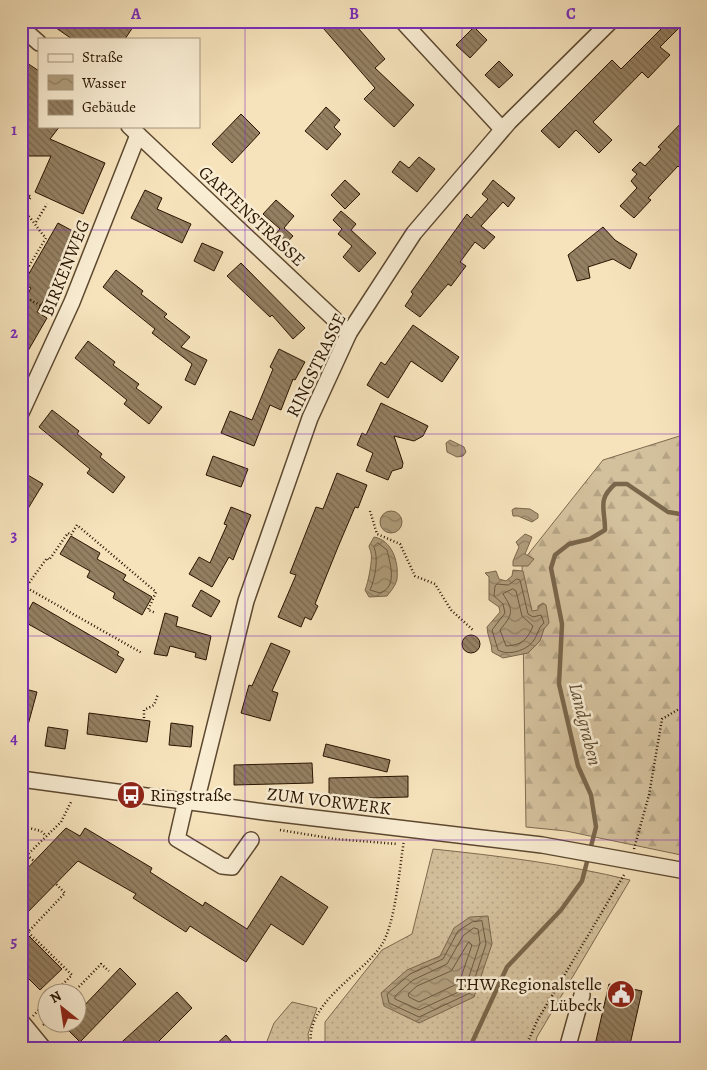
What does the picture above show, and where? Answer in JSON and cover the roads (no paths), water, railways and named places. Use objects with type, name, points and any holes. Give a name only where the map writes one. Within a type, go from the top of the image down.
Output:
[{"type":"street","points":[[402,21],[502,129]]},
{"type":"street","name":"RINGSTRASSE","points":[[251,840],[232,867],[222,866],[177,839],[191,801],[246,601],[310,418],[349,333],[414,233],[502,129],[611,21]]},
{"type":"street","points":[[21,27],[38,42]]},
{"type":"street","name":"GARTENSTRASSE","points":[[134,131],[349,333]]},
{"type":"street","name":"BIRKENWEG","points":[[21,413],[65,318],[134,131]]},
{"type":"street","name":"ZUM VORWERK","points":[[21,779],[406,830],[542,845],[686,871]]},
{"type":"street","points":[[567,1049],[582,995]]},
{"type":"street","points":[[23,1023],[44,1049]]},
{"type":"water","points":[[450,440],[464,447],[466,452],[463,456],[457,457],[447,452],[446,443]]},
{"type":"water","points":[[515,508],[530,509],[538,514],[538,518],[532,522],[518,516],[513,516],[512,510]]},
{"type":"water","points":[[391,511],[401,518],[402,522],[395,532],[391,533],[381,526],[380,522],[387,512]]},
{"type":"water","points":[[525,534],[532,537],[525,554],[534,559],[528,566],[513,566],[513,561],[519,547],[516,542]]},
{"type":"water","points":[[374,537],[385,542],[390,547],[397,566],[397,579],[387,596],[369,597],[365,590],[371,560],[369,546]]},
{"type":"water","points":[[513,570],[523,571],[532,611],[538,610],[538,606],[543,603],[546,605],[549,623],[544,629],[540,641],[528,653],[503,658],[492,652],[487,627],[500,612],[499,607],[489,600],[489,577],[485,573],[496,571],[499,579],[506,581],[512,576]]},
{"type":"water","points":[[488,916],[492,944],[474,997],[419,1023],[384,1006],[381,993],[407,970],[440,956],[454,928],[470,917]]},
{"type":"waterway","name":"Landgraben","points":[[469,1049],[507,967],[561,910],[582,881],[596,827],[591,795],[578,766],[559,684],[562,624],[551,568],[555,555],[569,544],[590,539],[605,530],[604,500],[609,490],[615,484],[627,484],[668,512],[686,515]]},
{"type":"place","name":"Ringstraße","points":[[131,795]]},
{"type":"place","name":"THW Regionalstelle Lübeck","points":[[621,994]]}]
